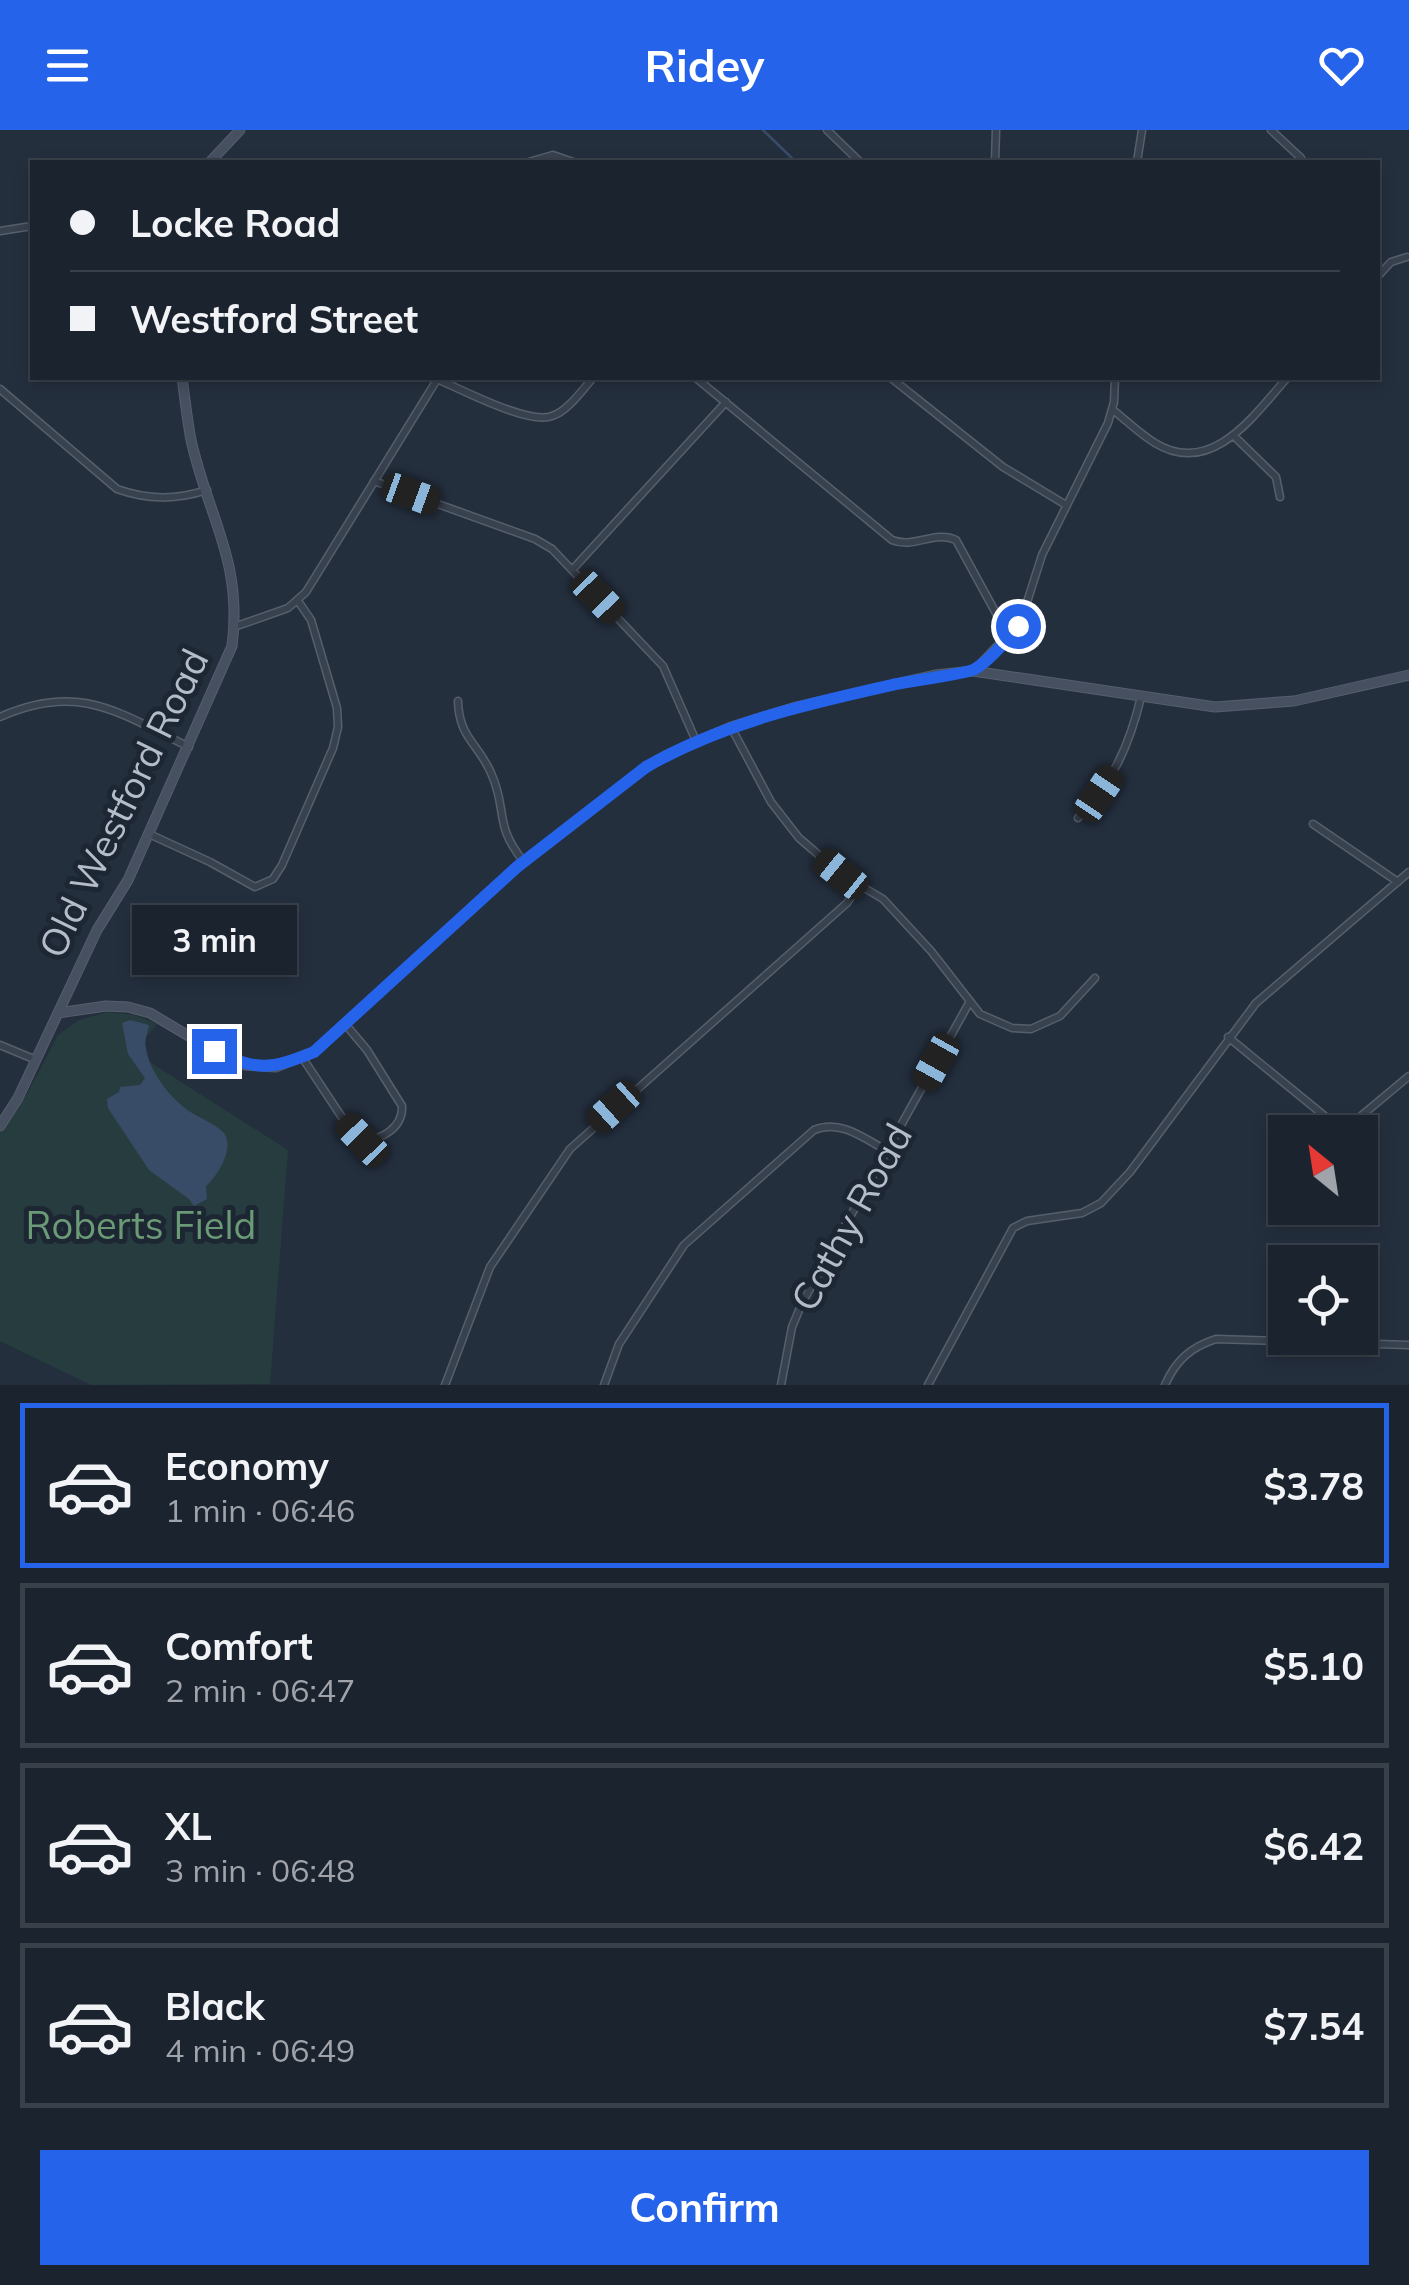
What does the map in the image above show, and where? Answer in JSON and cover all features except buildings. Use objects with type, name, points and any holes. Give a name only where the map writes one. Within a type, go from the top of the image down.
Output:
[{"type":"main road","points":[[212,160],[240,130]]},
{"type":"main road","name":"Old Westford Road","points":[[0,1126],[36,1060],[73,976],[128,880],[222,673],[234,626],[231,568],[191,442],[182,380]]},
{"type":"main road","points":[[58,1014],[128,1006],[150,1013],[245,1065],[276,1067],[314,1052],[524,862],[646,767],[731,727],[796,707],[973,671],[1192,706],[1294,701],[1409,675]]},
{"type":"street","points":[[827,130],[858,160]]},
{"type":"street","points":[[995,160],[996,130]]},
{"type":"street","points":[[1137,160],[1142,130]]},
{"type":"street","points":[[1271,130],[1301,158]]},
{"type":"street","points":[[533,160],[553,155],[567,160]]},
{"type":"street","points":[[0,232],[30,226]]},
{"type":"street","points":[[1380,274],[1392,262],[1407,257]]},
{"type":"street","points":[[234,626],[298,601],[437,380]]},
{"type":"street","points":[[443,380],[517,412],[542,418],[557,415],[591,380]]},
{"type":"street","points":[[698,380],[892,540],[908,544],[947,536],[956,540],[1009,637]]},
{"type":"street","points":[[893,380],[1003,468],[1066,505]]},
{"type":"street","points":[[973,671],[1021,622],[1042,554],[1113,410],[1115,380]]},
{"type":"street","points":[[1113,410],[1156,444],[1176,451],[1210,449],[1234,436],[1285,380]]},
{"type":"street","points":[[0,389],[117,489],[155,498],[184,498],[207,490]]},
{"type":"street","points":[[572,570],[726,402]]},
{"type":"street","points":[[1234,436],[1276,477],[1280,497]]},
{"type":"street","points":[[374,480],[535,539],[552,549],[662,666],[696,741]]},
{"type":"street","points":[[149,834],[245,883],[264,886],[273,879],[323,772],[338,727],[337,708],[311,620],[298,601]]},
{"type":"street","points":[[1078,818],[1099,794],[1130,742],[1142,696]]},
{"type":"street","points":[[0,717],[48,701],[88,701],[189,746]]},
{"type":"street","points":[[458,702],[459,723],[490,769],[498,790],[507,842],[524,862]]},
{"type":"street","points":[[731,727],[783,819],[814,852],[883,900],[969,1003],[990,1019],[1012,1028],[1031,1029],[1060,1016],[1095,978]]},
{"type":"street","points":[[1313,824],[1398,882]]},
{"type":"street","points":[[928,1385],[1013,1228],[1027,1221],[1072,1216],[1101,1202],[1130,1172],[1228,1037],[1276,984],[1409,872]]},
{"type":"street","points":[[445,1385],[490,1267],[570,1149],[847,903],[860,884]]},
{"type":"street","name":"Cathy Road","points":[[781,1385],[792,1326],[802,1303],[969,1003]]},
{"type":"street","points":[[302,1056],[347,1125],[362,1140],[370,1140],[398,1125],[402,1106],[368,1050],[346,1025]]},
{"type":"street","points":[[1228,1037],[1343,1131],[1409,1076]]},
{"type":"street","points":[[0,1045],[36,1060]]},
{"type":"street","points":[[604,1385],[619,1344],[684,1246],[802,1140],[826,1126],[839,1126],[887,1151]]},
{"type":"street","points":[[1166,1385],[1182,1358],[1216,1339],[1409,1346]]},
{"type":"green space","name":"Roberts Field","points":[[108,1012],[135,1015],[157,1024],[134,1052],[288,1150],[270,1384],[91,1385],[0,1341],[0,1132],[27,1094],[58,1035],[79,1020]]},
{"type":"water","points":[[130,1020],[149,1025],[145,1042],[148,1057],[168,1091],[226,1138],[224,1160],[206,1186],[207,1199],[194,1206],[149,1170],[108,1108],[107,1099],[120,1087],[140,1085],[145,1078],[128,1054],[122,1023]]},
{"type":"waterway","points":[[763,130],[794,160]]},
{"type":"route","points":[[214,1051],[245,1065],[276,1067],[314,1052],[517,867],[667,755],[731,727],[796,707],[973,671],[1018,626]]}]
